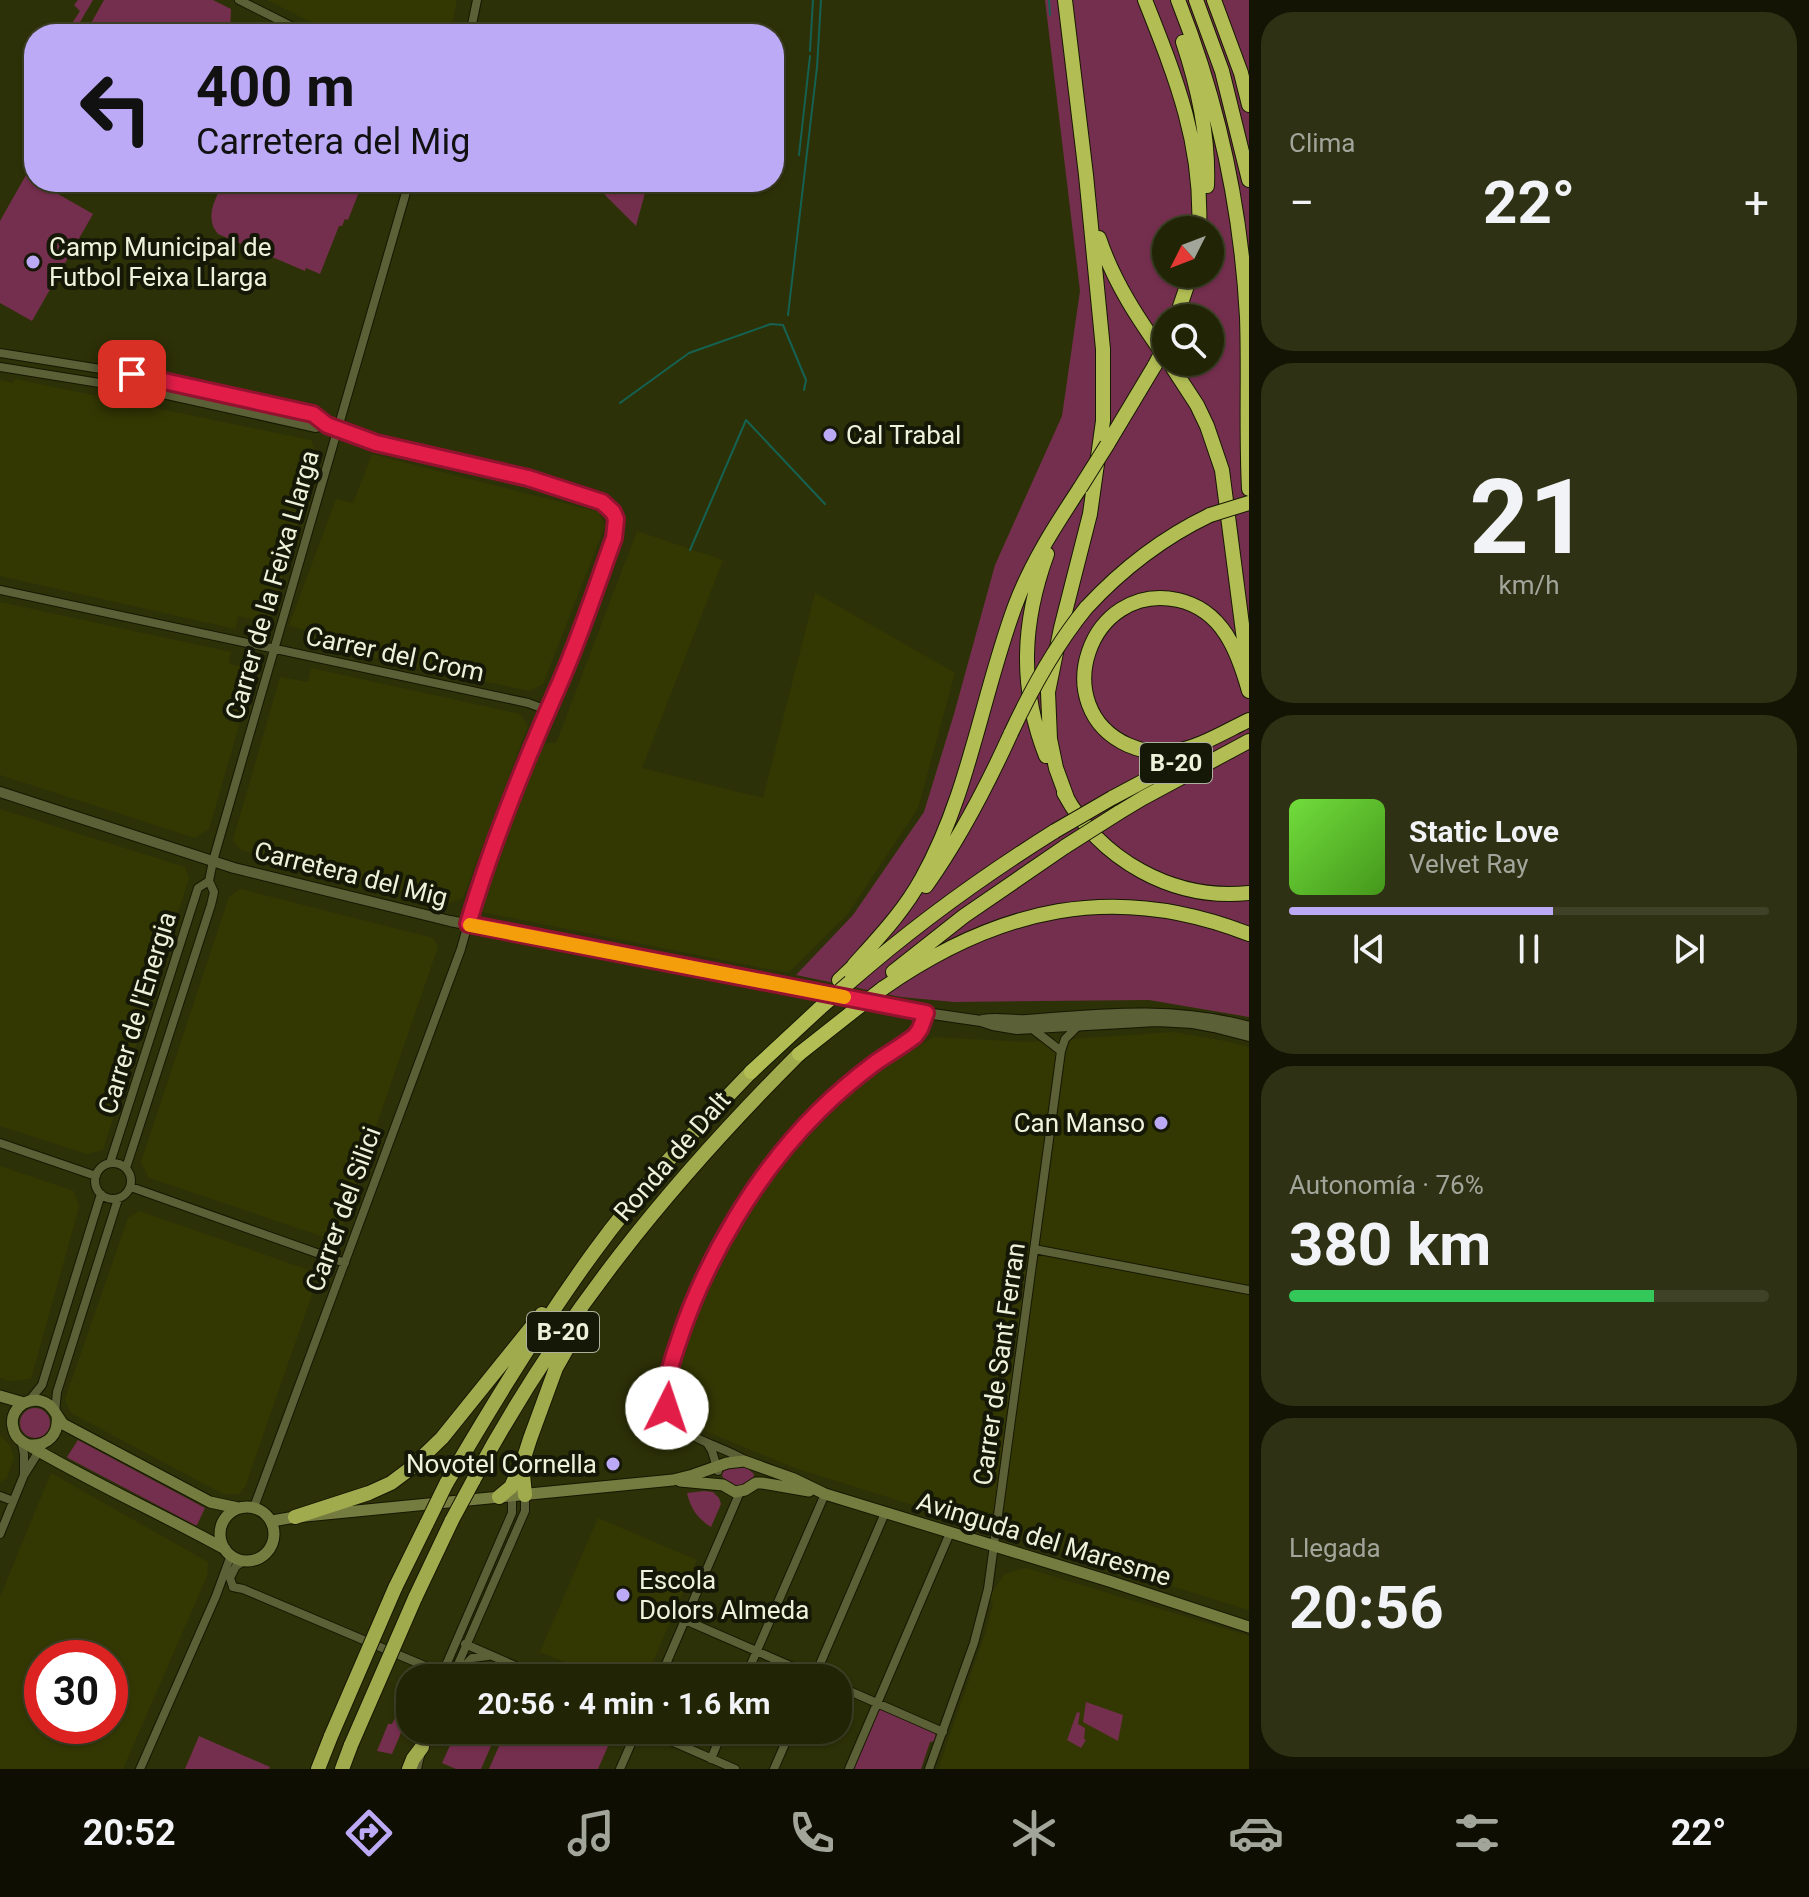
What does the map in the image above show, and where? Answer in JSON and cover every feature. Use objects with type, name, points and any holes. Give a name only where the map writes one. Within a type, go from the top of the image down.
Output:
[{"type":"highway","points":[[1065,0],[1103,349],[1103,421],[1090,514],[1048,692],[1050,739],[1067,798]]},
{"type":"highway","points":[[1145,0],[1180,93],[1194,146],[1199,177],[1200,216]]},
{"type":"highway","points":[[1167,0],[1193,74],[1206,146],[1207,193],[1203,216]]},
{"type":"highway","points":[[1178,0],[1212,101],[1227,158],[1237,219],[1247,315],[1249,489]]},
{"type":"highway","points":[[1196,0],[1222,71],[1249,180]]},
{"type":"highway","points":[[1214,0],[1241,73]]},
{"type":"highway","points":[[1222,0],[1249,105]]},
{"type":"highway","points":[[1086,175],[1107,262],[1152,344]]},
{"type":"highway","points":[[844,981],[902,910],[932,860],[958,792],[1017,602],[1040,551],[1154,376]]},
{"type":"highway","points":[[1174,376],[1197,405],[1222,470],[1249,675]]},
{"type":"highway","points":[[854,965],[906,913],[948,855],[971,816],[1039,675],[1086,608],[1105,587],[1143,555],[1186,526],[1249,503]]},
{"type":"highway","points":[[1066,508],[1038,580],[1026,648],[1027,683],[1033,715],[1047,758],[1083,823],[1116,856],[1136,869],[1176,886],[1219,894],[1249,893]]},
{"type":"highway","points":[[1245,735],[1170,752],[1132,747],[1109,733],[1092,709],[1086,693],[1085,660],[1098,631],[1119,611],[1142,600],[1170,599],[1199,608],[1222,627],[1236,652],[1249,691]]},
{"type":"highway","name":"B-20","points":[[844,981],[946,905],[1055,831],[1164,769],[1245,735]]},
{"type":"highway","name":"Ronda de Dalt","points":[[342,1769],[415,1598],[473,1481],[552,1349],[612,1264],[668,1193],[799,1054],[964,916],[1066,846],[1245,735]]},
{"type":"highway","points":[[878,988],[968,938],[1012,921],[1057,911],[1103,906],[1150,908],[1195,916],[1249,934]]},
{"type":"highway","name":"Ronda de Dalt","points":[[318,1769],[395,1588],[446,1484],[487,1413],[594,1252],[667,1162],[751,1072],[844,981]]},
{"type":"highway","points":[[512,1496],[549,1386],[566,1348],[668,1193]]},
{"type":"highway","points":[[295,1517],[369,1493],[400,1477],[418,1463],[442,1438],[594,1252]]},
{"type":"highway","points":[[512,1496],[522,1464]]},
{"type":"highway","points":[[417,1768],[413,1759],[422,1747]]},
{"type":"main road","points":[[0,1396],[26,1402]]},
{"type":"main road","points":[[0,1420],[30,1442],[52,1458],[244,1561],[256,1560],[270,1550],[275,1538],[272,1521],[266,1514],[254,1507],[238,1508],[210,1502],[63,1424],[44,1402],[36,1400],[17,1408],[12,1420],[30,1442]]},
{"type":"main road","points":[[30,1442],[56,1432],[56,1414]]},
{"type":"main road","points":[[272,1521],[673,1480],[719,1468],[733,1461],[794,1479],[825,1494]]},
{"type":"main road","points":[[752,1465],[758,1476],[756,1483]]},
{"type":"main road","points":[[719,1468],[717,1476],[730,1490],[740,1492],[756,1483],[768,1483],[825,1494]]},
{"type":"main road","points":[[673,1480],[723,1485]]},
{"type":"main road","name":"Avinguda del Maresme","points":[[825,1494],[1249,1627]]},
{"type":"main road","points":[[228,1552],[220,1536],[221,1525],[238,1508]]},
{"type":"street","points":[[239,0],[287,24]]},
{"type":"street","points":[[472,24],[477,0]]},
{"type":"street","name":"Carrer de la Feixa Llarga","points":[[213,861],[406,192]]},
{"type":"street","points":[[0,353],[160,379],[313,414],[327,425],[339,429]]},
{"type":"street","points":[[0,367],[149,391],[316,428],[327,425]]},
{"type":"street","name":"Carrer del Silici","points":[[254,1507],[456,963],[473,903],[547,710],[556,694],[616,527],[613,512],[602,502],[591,498],[528,478],[376,443],[339,429]]},
{"type":"street","name":"Carrer del Crom","points":[[0,590],[528,703],[547,710]]},
{"type":"street","name":"Carretera del Mig","points":[[0,792],[242,870],[468,924],[1007,1028],[1157,1021],[1193,1023],[1249,1036]]},
{"type":"street","name":"Carrer de l'Energia","points":[[126,1168],[211,905],[214,892],[209,881],[213,861]]},
{"type":"street","name":"Carrer de l'Energia","points":[[110,1163],[197,890],[209,881]]},
{"type":"street","name":"Carretera del Mig","points":[[981,1021],[990,1018],[1018,1021],[1147,1012],[1190,1015],[1249,1027]]},
{"type":"street","points":[[752,1465],[728,1450],[690,1435],[679,1427],[667,1408],[665,1392],[686,1319],[733,1223],[768,1170],[807,1124],[856,1077],[915,1036],[926,1013]]},
{"type":"street","points":[[1018,1021],[1061,1051]]},
{"type":"street","name":"Carrer de Sant Ferran","points":[[929,1769],[977,1631],[988,1589],[1061,1051],[1069,1035],[1079,1025]]},
{"type":"street","points":[[0,1143],[96,1176]]},
{"type":"street","points":[[110,1163],[126,1168],[132,1180],[124,1196],[118,1199],[101,1194],[96,1186],[96,1176],[103,1166],[110,1163]]},
{"type":"street","points":[[131,1187],[345,1263]]},
{"type":"street","points":[[26,1402],[42,1385],[101,1194]]},
{"type":"street","points":[[56,1414],[57,1392],[118,1199]]},
{"type":"street","points":[[1034,1249],[1249,1290]]},
{"type":"street","points":[[24,1475],[24,1454],[30,1442]]},
{"type":"street","points":[[0,1534],[24,1475],[30,1442]]},
{"type":"street","points":[[706,1443],[719,1468]]},
{"type":"street","points":[[24,1475],[39,1463],[52,1458]]},
{"type":"street","points":[[666,1664],[740,1492]]},
{"type":"street","points":[[751,1664],[825,1494]]},
{"type":"street","points":[[0,1496],[13,1501]]},
{"type":"street","points":[[447,1664],[512,1513],[512,1496]]},
{"type":"street","points":[[459,1664],[525,1511],[512,1496]]},
{"type":"street","points":[[821,1664],[885,1513]]},
{"type":"street","points":[[849,1769],[950,1533]]},
{"type":"street","points":[[140,1769],[216,1596],[228,1552]]},
{"type":"street","points":[[233,1587],[230,1578],[236,1566],[244,1561]]},
{"type":"street","points":[[216,1596],[233,1587],[243,1589],[418,1664]]},
{"type":"street","points":[[685,1620],[786,1664]]},
{"type":"street","points":[[457,1641],[511,1664]]},
{"type":"street","points":[[466,1664],[472,1658],[490,1655]]},
{"type":"street","points":[[852,1692],[943,1732]]},
{"type":"street","points":[[620,1769],[631,1744]]},
{"type":"street","points":[[677,1744],[735,1769]]},
{"type":"street","points":[[711,1759],[717,1744]]},
{"type":"street","points":[[774,1769],[785,1744]]},
{"type":"shaded area","points":[[78,0],[93,0],[79,24],[72,24],[80,11],[74,5]]},
{"type":"shaded area","points":[[104,0],[213,0],[231,9],[230,24],[91,24]]},
{"type":"shaded area","points":[[267,0],[457,0],[452,24],[311,22]]},
{"type":"shaded area","points":[[1045,0],[1249,0],[1249,1017],[1149,1000],[954,1002],[901,997],[796,975],[853,915],[924,812],[995,565],[1062,416],[1080,291]]},
{"type":"shaded area","name":"Camp Municipal de Futbol Feixa Llarga","points":[[24,179],[24,192],[54,192],[93,214],[32,321],[0,303],[0,221]]},
{"type":"shaded area","points":[[219,192],[359,192],[348,220],[345,219],[339,226],[320,274],[306,268],[305,271],[218,234],[211,216]]},
{"type":"shaded area","points":[[600,192],[645,192],[636,226]]},
{"type":"shaded area","points":[[15,379],[311,440],[317,455],[270,623],[238,616],[235,629],[0,576],[0,380],[13,383]]},
{"type":"shaded area","points":[[372,454],[599,512],[605,526],[543,684],[530,691],[311,645],[315,634],[289,625],[336,499],[353,503]]},
{"type":"shaded area","points":[[637,531],[723,560],[642,768],[763,798],[815,593],[955,673],[918,808],[847,915],[788,973],[481,912],[539,743],[556,743]]},
{"type":"shaded area","points":[[0,602],[231,652],[229,664],[255,670],[209,829],[195,838],[0,775]]},
{"type":"shaded area","points":[[311,668],[520,714],[528,726],[463,898],[449,903],[241,850],[233,840],[280,677],[308,682]]},
{"type":"shaded area","points":[[0,809],[185,867],[189,878],[103,1150],[87,1154],[0,1126]]},
{"type":"shaded area","points":[[240,889],[433,938],[438,947],[341,1228],[327,1238],[149,1178],[141,1162],[229,897]]},
{"type":"shaded area","points":[[1173,1032],[1249,1047],[1249,1610],[795,1468],[685,1420],[675,1402],[674,1392],[680,1361],[727,1250],[797,1146],[869,1078],[896,1058],[934,1037],[1028,1042]]},
{"type":"shaded area","points":[[0,1166],[74,1191],[79,1207],[31,1379],[9,1381],[0,1378]]},
{"type":"shaded area","points":[[139,1211],[309,1270],[316,1283],[245,1487],[239,1494],[223,1494],[71,1413],[65,1399],[128,1218]]},
{"type":"shaded area","points":[[35,1408],[46,1412],[50,1423],[46,1434],[35,1438],[24,1434],[20,1423],[24,1412]]},
{"type":"shaded area","points":[[0,1435],[9,1444],[14,1457],[7,1478],[0,1482]]},
{"type":"shaded area","points":[[78,1440],[205,1508],[197,1525],[68,1458]]},
{"type":"shaded area","points":[[728,1467],[747,1468],[754,1474],[752,1483],[738,1485],[727,1482],[722,1475]]},
{"type":"shaded area","points":[[51,1473],[208,1562],[207,1576],[123,1769],[0,1769],[0,1597]]},
{"type":"shaded area","points":[[713,1492],[721,1504],[711,1527],[695,1513],[687,1493]]},
{"type":"shaded area","name":"Escola Dolors Almeda","points":[[598,1518],[697,1560],[652,1664],[569,1664],[540,1652]]},
{"type":"shaded area","points":[[1026,1568],[1249,1636],[1249,1769],[938,1769],[985,1634],[993,1604],[990,1599],[992,1592],[1005,1574]]},
{"type":"shaded area","points":[[1086,1702],[1123,1715],[1118,1741],[1083,1722]]},
{"type":"shaded area","points":[[879,1707],[933,1730],[935,1741],[930,1742],[921,1769],[853,1769]]},
{"type":"shaded area","points":[[1077,1712],[1080,1713],[1078,1724],[1085,1728],[1086,1740],[1081,1748],[1067,1740]]},
{"type":"shaded area","points":[[396,1718],[396,1744],[392,1754],[377,1751],[388,1724]]},
{"type":"shaded area","points":[[199,1736],[270,1767],[185,1769]]},
{"type":"shaded area","points":[[451,1744],[492,1744],[481,1769],[456,1769],[442,1763]]},
{"type":"shaded area","points":[[500,1744],[609,1744],[598,1769],[489,1769]]},
{"type":"waterway","points":[[810,51],[813,0]]},
{"type":"waterway","points":[[788,315],[817,67],[821,0]]},
{"type":"waterway","points":[[1049,0],[1050,15]]},
{"type":"waterway","points":[[799,155],[810,56]]},
{"type":"waterway","points":[[620,403],[689,353],[771,324],[783,325],[806,380],[804,390]]},
{"type":"waterway","points":[[690,550],[746,420],[825,504]]},
{"type":"slow traffic","points":[[470,925],[844,997]]},
{"type":"place","name":"Camp Municipal de Futbol Feixa Llarga","points":[[33,262]]},
{"type":"place","name":"Cal Trabal","points":[[830,435]]},
{"type":"place","name":"Can Manso","points":[[1161,1123]]},
{"type":"place","name":"Novotel Cornella","points":[[613,1464]]},
{"type":"place","name":"Escola Dolors Almeda","points":[[623,1595]]},
{"type":"route","points":[[132,374],[313,414],[327,425],[376,443],[528,478],[602,502],[613,512],[616,519],[614,538],[556,694],[504,820],[468,924],[926,1013],[915,1036],[856,1077],[807,1124],[768,1170],[746,1203],[716,1255],[686,1319],[666,1383],[667,1408]]}]
